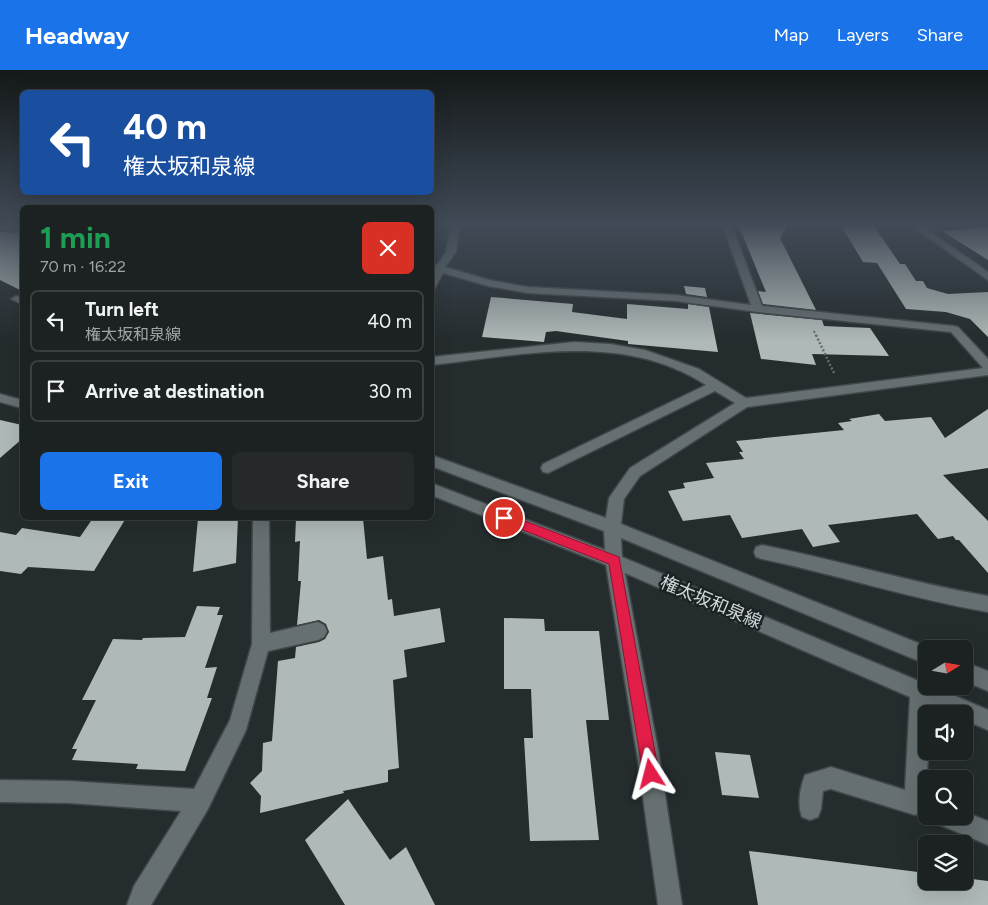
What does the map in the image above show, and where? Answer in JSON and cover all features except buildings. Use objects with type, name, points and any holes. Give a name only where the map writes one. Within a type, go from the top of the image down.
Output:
[{"type":"street","points":[[741,263],[758,309]]},
{"type":"street","points":[[968,263],[988,277]]},
{"type":"street","points":[[435,267],[488,282],[528,290],[676,298],[758,309],[806,312],[954,329],[988,366]]},
{"type":"street","points":[[434,361],[574,346],[610,348],[641,353],[695,372],[744,403]]},
{"type":"street","points":[[670,905],[648,755],[614,561],[612,527],[617,498],[635,472],[744,403],[988,371]]},
{"type":"street","points":[[548,468],[716,386]]},
{"type":"street","points":[[0,398],[20,403]]},
{"type":"street","name":"権太坂和泉線","points":[[434,461],[612,527],[918,652]]},
{"type":"street","name":"権太坂和泉線","points":[[434,490],[614,561],[918,690]]},
{"type":"street","points":[[139,905],[143,895],[200,801],[240,723],[261,644],[261,520]]},
{"type":"street","points":[[762,552],[820,564],[936,595],[988,604]]},
{"type":"street","points":[[261,644],[318,631]]},
{"type":"street","points":[[973,674],[988,680]]},
{"type":"street","points":[[920,695],[920,770]]},
{"type":"street","name":"権太坂和泉線","points":[[929,695],[988,720]]},
{"type":"street","points":[[810,809],[813,783],[831,778],[918,805]]},
{"type":"street","points":[[0,791],[69,792],[200,801]]},
{"type":"street","points":[[968,825],[988,833]]},
{"type":"path","points":[[806,312],[831,369],[851,389]]},
{"type":"route","points":[[504,518],[614,561],[651,774]]}]
